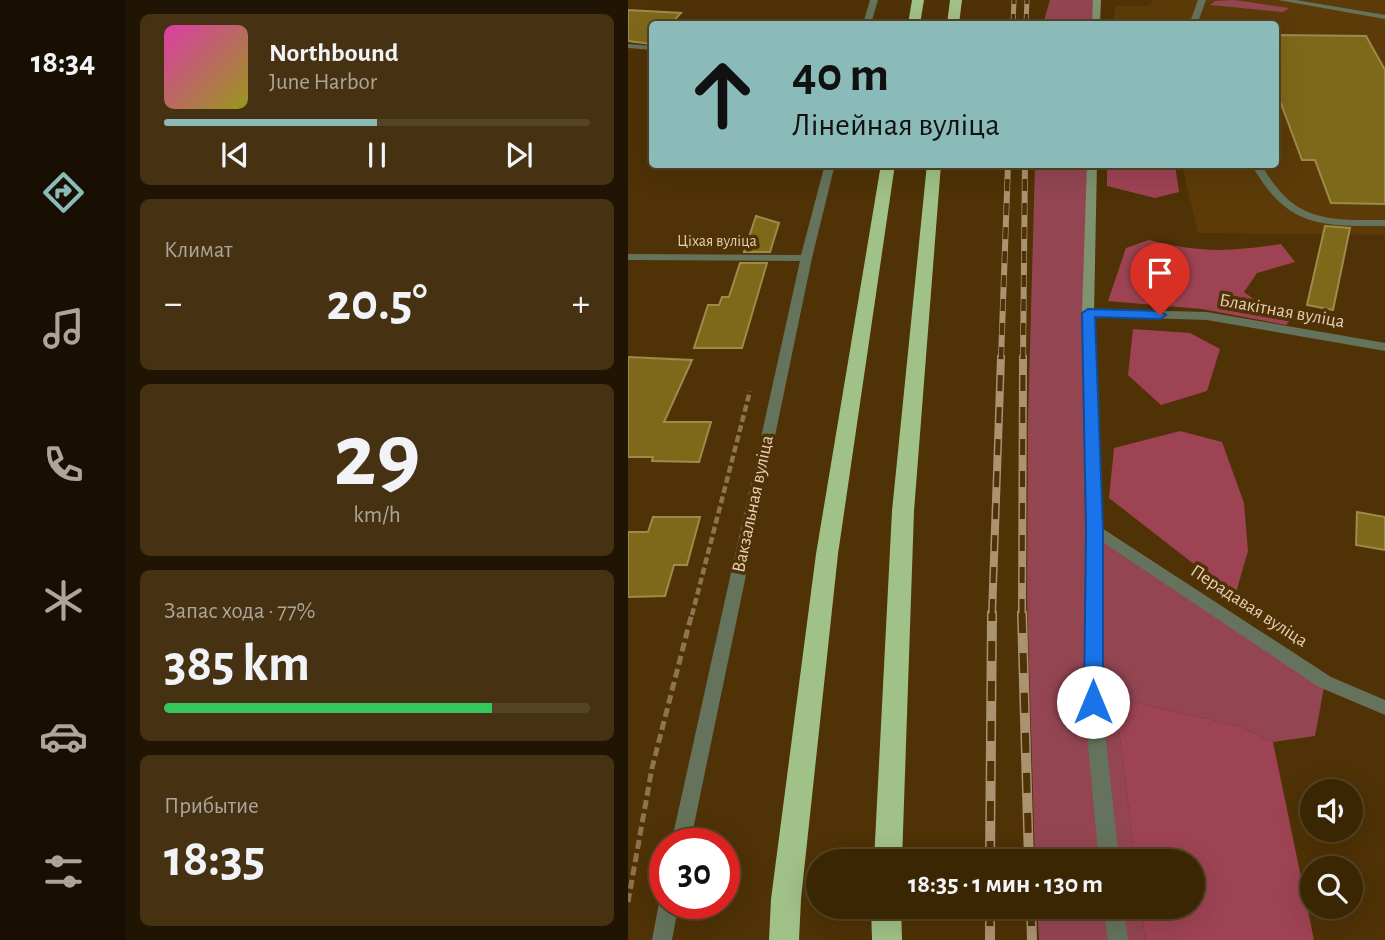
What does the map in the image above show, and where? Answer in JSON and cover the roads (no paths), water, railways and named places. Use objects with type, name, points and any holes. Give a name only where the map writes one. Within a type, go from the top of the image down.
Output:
[{"type":"highway","points":[[914,21],[918,0]]},
{"type":"highway","points":[[953,21],[956,0]]},
{"type":"highway","points":[[784,940],[786,899],[827,554],[876,223],[887,168]]},
{"type":"highway","points":[[889,849],[903,511],[934,168]]},
{"type":"highway","points":[[886,919],[886,940]]},
{"type":"street","points":[[868,21],[874,0]]},
{"type":"street","points":[[1096,21],[1097,0]]},
{"type":"street","points":[[1194,21],[1202,0]]},
{"type":"street","points":[[1282,0],[1385,18]]},
{"type":"street","points":[[628,46],[649,48]]},
{"type":"street","name":"Вакзальная вуліца","points":[[683,828],[806,258],[829,168]]},
{"type":"street","points":[[1092,168],[1088,313],[1095,529],[1093,702],[1108,849]]},
{"type":"street","points":[[1258,168],[1268,189],[1290,209],[1313,220],[1385,223]]},
{"type":"street","name":"Ціхая вуліца","points":[[628,257],[806,258]]},
{"type":"street","name":"Блакітная вуліца","points":[[1088,313],[1207,316],[1385,347]]},
{"type":"street","name":"Перадавая вуліца","points":[[1095,529],[1325,682],[1385,708]]},
{"type":"street","points":[[662,940],[666,919]]},
{"type":"street","points":[[1115,919],[1118,940]]},
{"type":"railway","points":[[1013,21],[1014,0]]},
{"type":"railway","points":[[1026,21],[1027,0]]},
{"type":"railway","points":[[1001,359],[1008,168]]},
{"type":"railway","points":[[1023,359],[1025,168]]},
{"type":"railway","points":[[992,615],[1001,357]]},
{"type":"railway","points":[[1022,613],[1023,357]]},
{"type":"railway","points":[[990,849],[992,613]]},
{"type":"railway","points":[[1022,613],[1029,849]]},
{"type":"railway","points":[[990,919],[990,940]]},
{"type":"railway","points":[[1031,919],[1032,940]]}]
